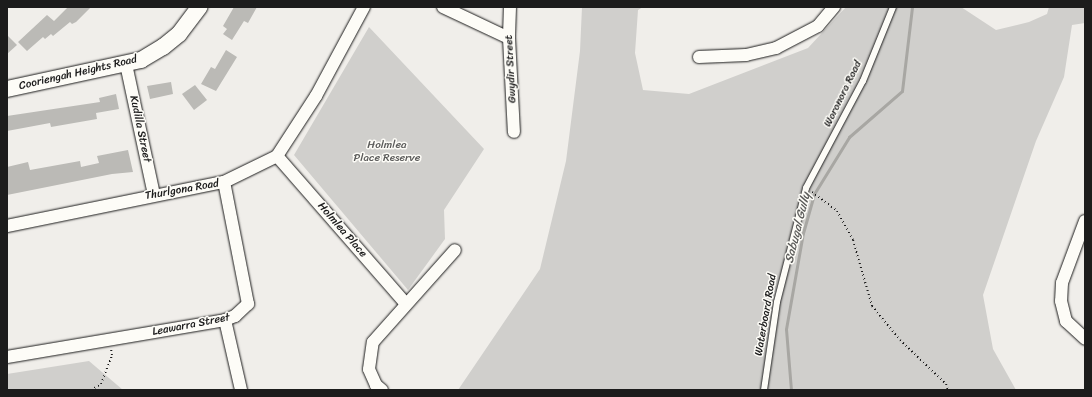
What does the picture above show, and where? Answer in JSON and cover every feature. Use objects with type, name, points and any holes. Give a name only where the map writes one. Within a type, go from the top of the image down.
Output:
[{"type":"street","name":"Cooriengah Heights Road","points":[[7,89],[126,64],[163,47],[179,34],[199,7]]},
{"type":"street","points":[[277,156],[316,96],[364,7]]},
{"type":"street","points":[[442,7],[508,38]]},
{"type":"street","name":"Gwydir Street","points":[[510,7],[508,38],[514,132]]},
{"type":"street","points":[[700,57],[746,55],[776,48],[818,26],[834,7]]},
{"type":"street","name":"Kudilla Street","points":[[126,64],[154,195]]},
{"type":"street","name":"Thurlgona Road","points":[[7,226],[224,182],[277,156]]},
{"type":"street","name":"Holmlea Place","points":[[277,156],[406,304]]},
{"type":"street","name":"Leawarra Street","points":[[7,357],[225,320],[235,316],[248,304],[224,182]]},
{"type":"street","points":[[1085,221],[1062,283],[1061,301],[1066,321],[1085,339]]},
{"type":"street","points":[[382,390],[376,385],[369,369],[373,342],[455,250]]},
{"type":"street","points":[[225,320],[241,390]]},
{"type":"lane","name":"Woronora Road","points":[[806,188],[863,81],[894,7]]},
{"type":"lane","name":"Waterboard Road","points":[[764,390],[777,302],[806,188]]},
{"type":"path","points":[[806,188],[837,211],[853,240],[872,306],[900,340],[946,384],[948,390]]},
{"type":"path","points":[[91,390],[101,384],[112,355],[111,340]]},
{"type":"green space","points":[[582,7],[643,7],[638,10],[635,53],[643,90],[689,94],[808,48],[846,7],[961,7],[996,30],[1029,22],[1047,14],[1049,7],[1085,7],[1085,23],[1072,25],[1064,77],[1036,141],[983,295],[993,349],[1016,390],[458,390],[540,269],[566,161],[580,51]]},
{"type":"green space","name":"Holmlea Place Reserve","points":[[369,27],[484,149],[444,210],[445,239],[408,290],[294,155]]},
{"type":"green space","points":[[89,361],[123,390],[7,390],[7,374]]},
{"type":"building","points":[[68,7],[91,7],[76,22],[72,24],[70,22],[53,36],[51,34],[45,39],[43,37],[27,51],[18,42],[47,15],[54,21]]},
{"type":"building","points":[[234,7],[257,7],[248,23],[244,21],[232,40],[223,34],[227,29],[223,26]]},
{"type":"building","points":[[7,35],[17,45],[7,54]]},
{"type":"building","points":[[226,50],[237,57],[216,91],[201,84],[211,67],[215,69]]},
{"type":"building","points":[[171,82],[173,94],[150,99],[147,86]]},
{"type":"building","points":[[195,85],[207,100],[194,110],[182,94]]},
{"type":"building","points":[[116,94],[119,109],[96,113],[97,119],[51,127],[50,123],[7,131],[7,116],[100,102],[99,98]]},
{"type":"building","points":[[128,150],[133,172],[112,174],[7,195],[7,167],[28,162],[30,170],[80,161],[81,167],[99,163],[97,156]]},
{"type":"waterway","name":"Sabugal Gully","points":[[791,390],[786,329],[803,233],[814,194],[849,137],[902,91],[912,7]]}]
